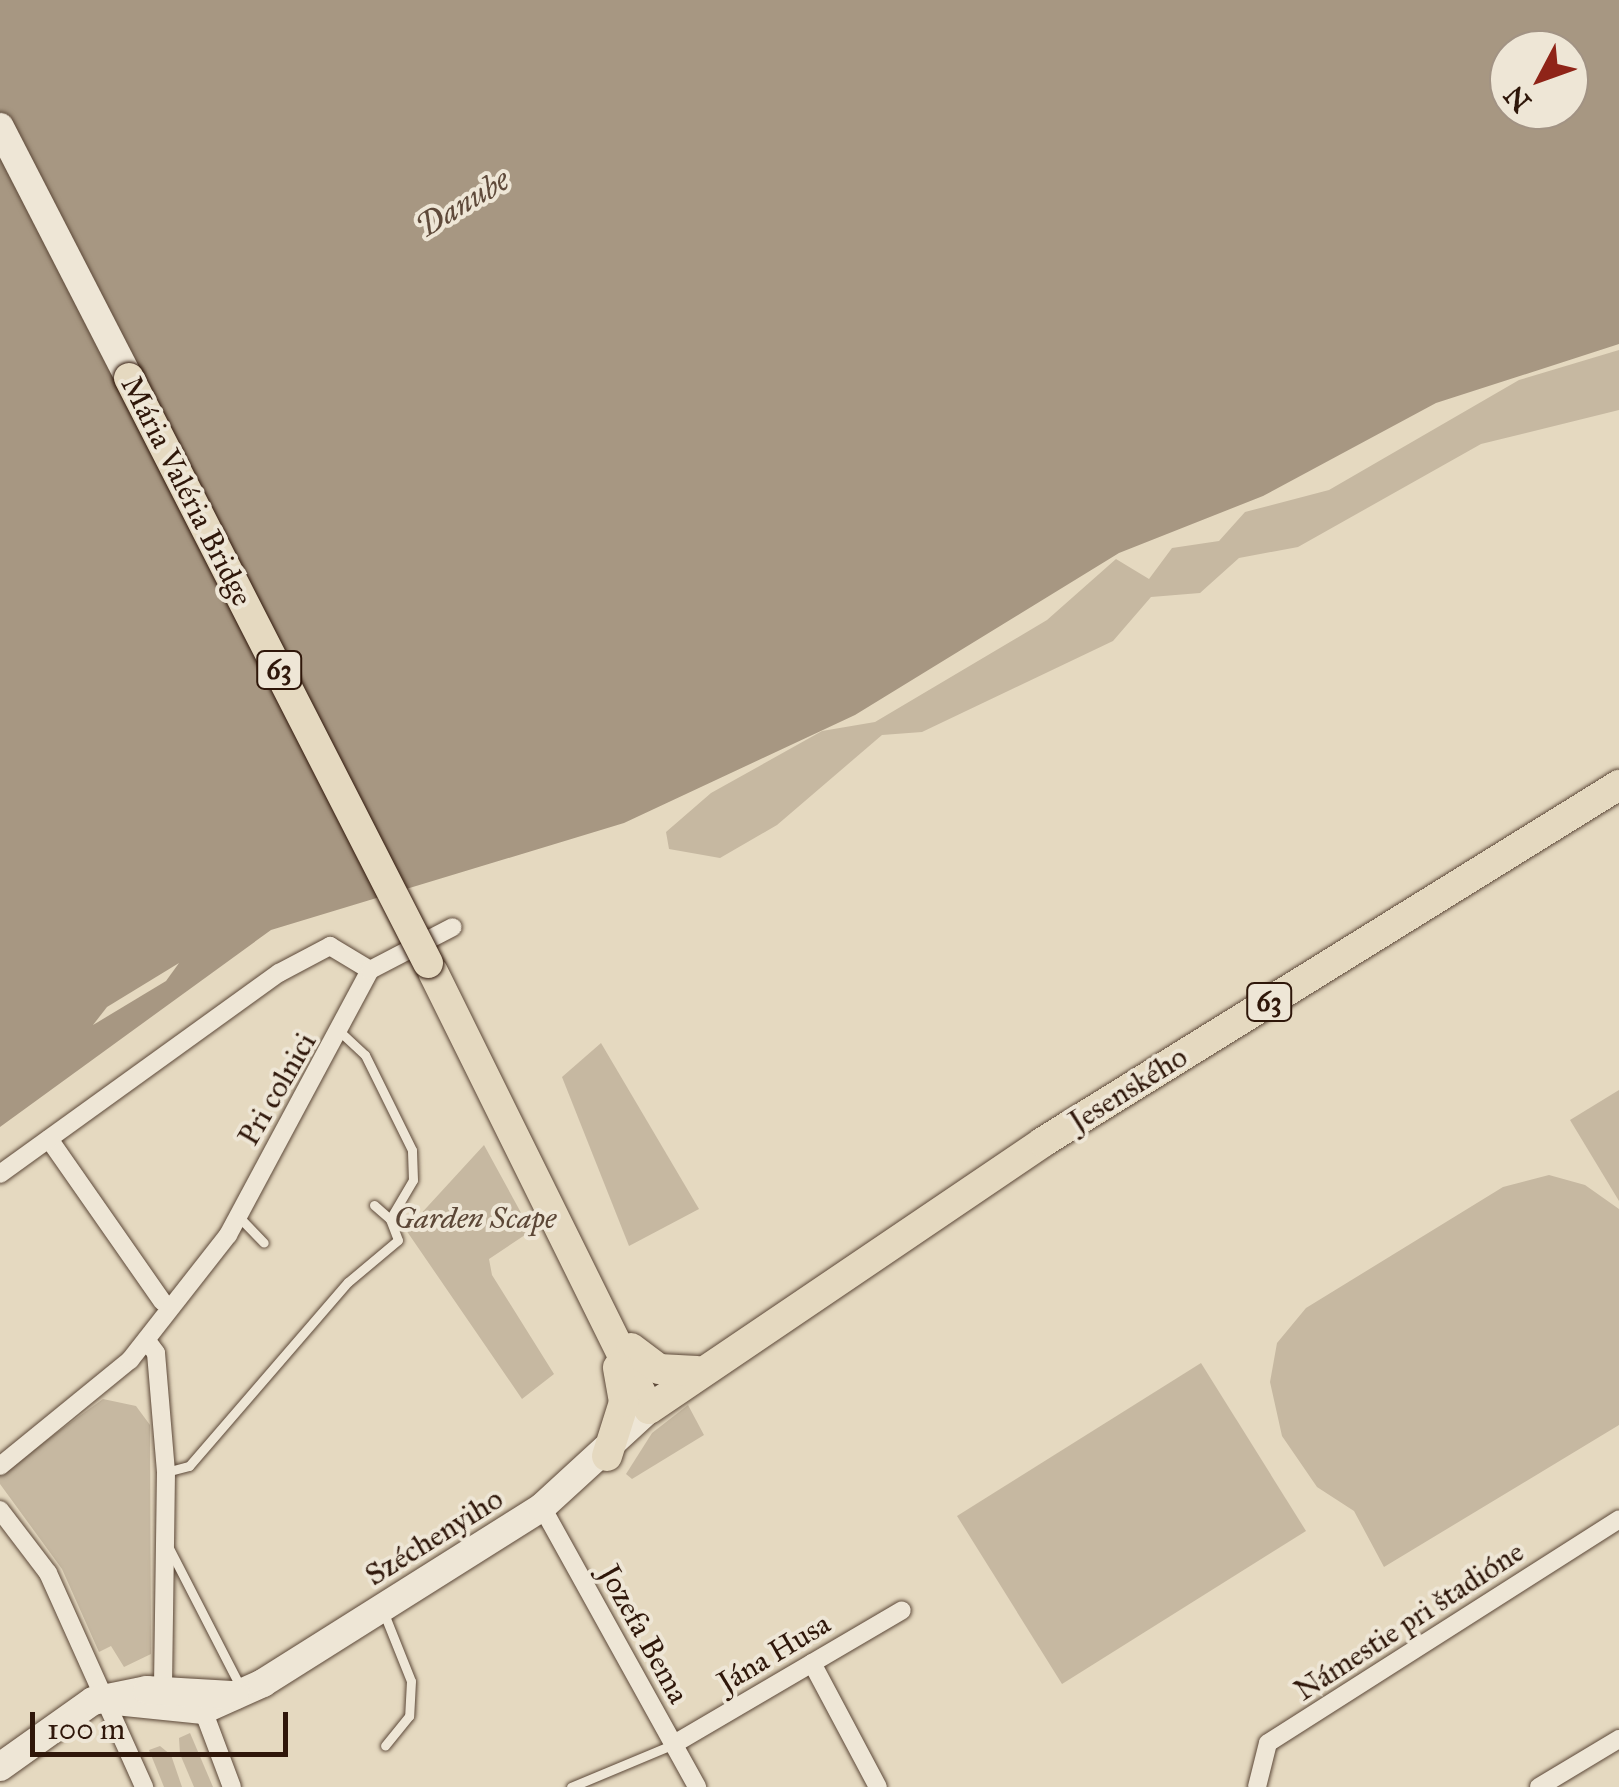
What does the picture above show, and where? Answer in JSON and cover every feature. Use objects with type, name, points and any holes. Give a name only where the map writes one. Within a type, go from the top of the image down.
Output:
[{"type":"main road","name":"Mária Valéria Bridge","points":[[129,378],[623,1351]]},
{"type":"main road","name":"Jesenského","points":[[643,1398],[697,1371],[1043,1142],[1619,785]]},
{"type":"main road","points":[[607,1456],[624,1402],[623,1351],[659,1369],[697,1371]]},
{"type":"main road","name":"63","points":[[623,1351],[643,1398]]},
{"type":"street","name":"Mária Valéria Bridge","points":[[0,127],[129,378]]},
{"type":"street","points":[[0,1174],[330,946],[370,970],[453,927]]},
{"type":"street","name":"Pri colnici","points":[[0,1466],[147,1341],[165,1304],[238,1216],[341,1032],[370,970]]},
{"type":"street","points":[[48,1139],[165,1304]]},
{"type":"street","points":[[147,1341],[156,1353],[166,1472],[163,1686]]},
{"type":"street","name":"Széchenyiho","points":[[204,1710],[382,1608],[542,1507],[607,1456],[643,1398]]},
{"type":"street","name":"Jozefa Bema","points":[[542,1507],[698,1787]]},
{"type":"street","points":[[0,1510],[48,1573],[144,1787]]},
{"type":"street","name":"Námestie pri štadióne","points":[[1257,1787],[1268,1743],[1619,1519]]},
{"type":"street","name":"Jána Husa","points":[[674,1744],[902,1610]]},
{"type":"street","points":[[812,1663],[878,1787]]},
{"type":"street","points":[[0,1768],[106,1700],[147,1690],[239,1693]]},
{"type":"street","points":[[106,1700],[204,1710],[232,1787]]},
{"type":"street","points":[[1539,1787],[1619,1738]]},
{"type":"lane","points":[[341,1032],[365,1055],[412,1150],[413,1180],[390,1219]]},
{"type":"lane","points":[[166,1472],[189,1466],[348,1282],[398,1240],[390,1219],[374,1205]]},
{"type":"lane","points":[[238,1216],[264,1243]]},
{"type":"lane","points":[[166,1541],[239,1693]]},
{"type":"lane","points":[[382,1608],[412,1681],[409,1716],[385,1746]]},
{"type":"lane","points":[[572,1787],[674,1744]]},
{"type":"green space","points":[[1619,350],[1619,410],[1481,444],[1298,547],[1239,558],[1200,593],[1151,597],[1113,641],[922,732],[882,735],[777,825],[720,858],[669,849],[666,832],[711,793],[822,731],[875,722],[1047,620],[1116,559],[1149,579],[1172,548],[1219,541],[1245,512],[1329,490],[1519,380]]},
{"type":"green space","points":[[601,1043],[699,1209],[629,1246],[562,1077]]},
{"type":"green space","points":[[1619,1090],[1619,1201],[1570,1120]]},
{"type":"green space","name":"Garden Scape","points":[[484,1145],[531,1231],[489,1259],[492,1275],[554,1374],[522,1399],[406,1230]]},
{"type":"green space","points":[[1549,1175],[1585,1185],[1619,1209],[1619,1425],[1384,1567],[1354,1511],[1317,1487],[1282,1436],[1270,1382],[1277,1343],[1306,1308],[1503,1187]]},
{"type":"green space","points":[[1201,1363],[1306,1531],[1062,1684],[957,1516]]},
{"type":"green space","points":[[103,1399],[136,1406],[150,1425],[151,1654],[124,1667],[111,1646],[99,1652],[62,1569],[0,1484],[0,1474]]},
{"type":"green space","points":[[688,1405],[704,1435],[632,1479],[626,1474],[652,1433]]},
{"type":"green space","points":[[190,1733],[213,1787],[194,1787],[180,1754],[179,1738]]},
{"type":"green space","points":[[160,1746],[171,1755],[182,1787],[164,1787],[149,1750]]},
{"type":"water","name":"Danube","points":[[0,0],[1619,0],[1619,344],[1436,403],[1263,496],[1119,553],[855,715],[624,823],[271,930],[0,1127]]},
{"type":"pier","points":[[179,963],[166,981],[93,1025],[107,1007]]}]
